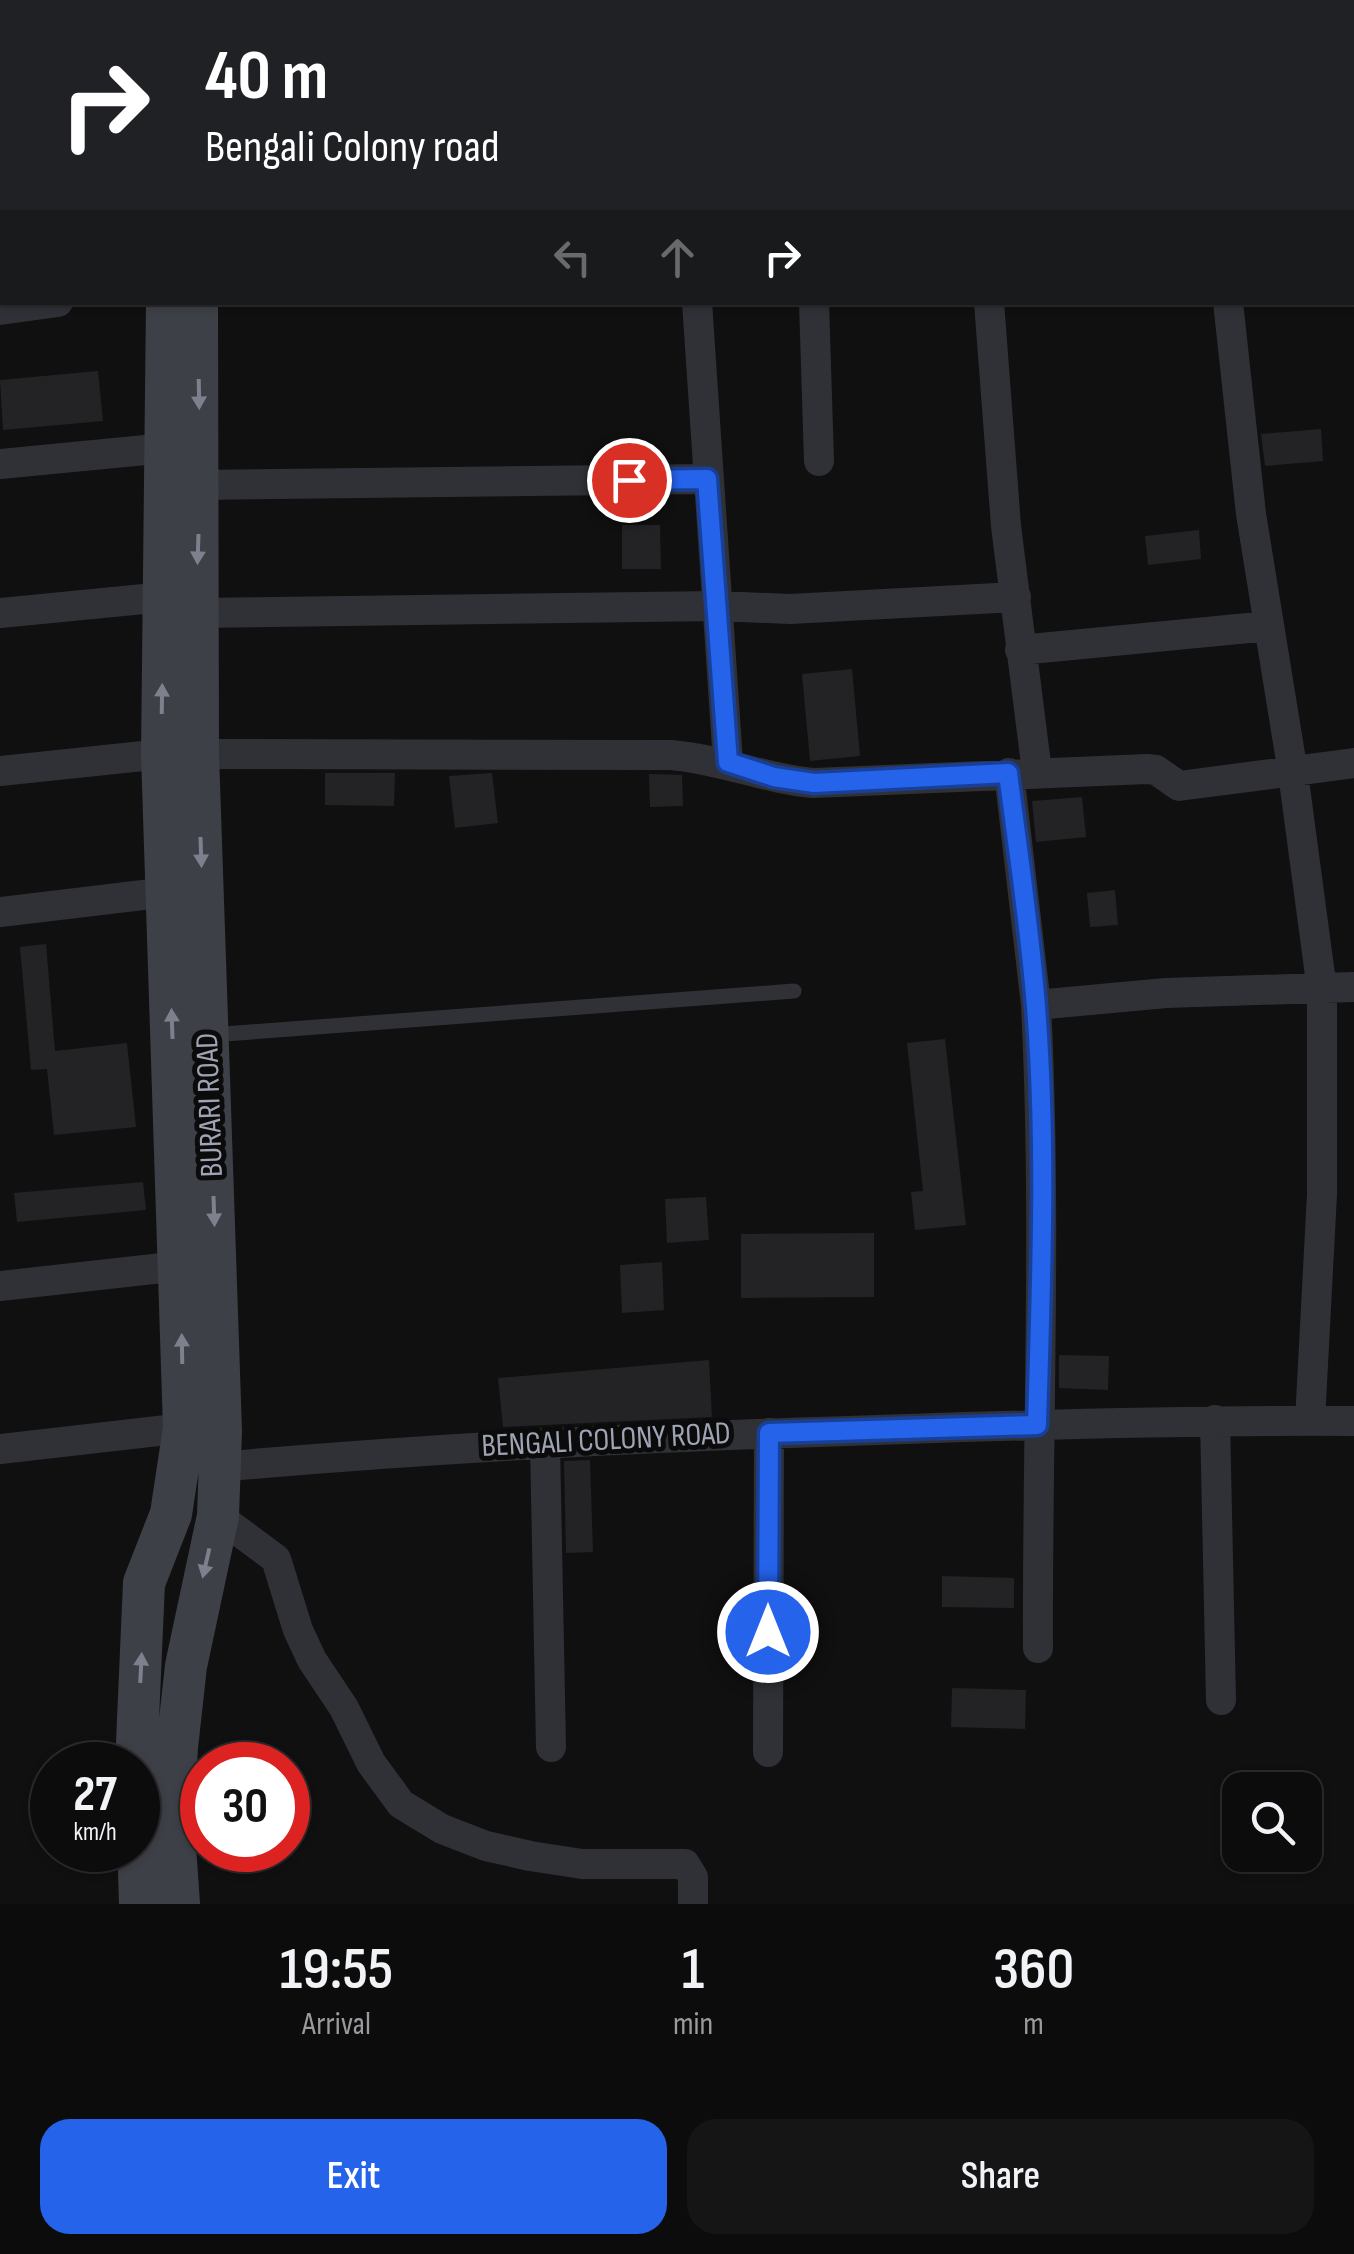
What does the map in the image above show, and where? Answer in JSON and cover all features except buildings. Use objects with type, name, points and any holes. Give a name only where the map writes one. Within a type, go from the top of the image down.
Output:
[{"type":"main road","name":"BURARI ROAD","points":[[137,1742],[144,1583],[171,1514],[184,1428],[168,892],[180,754],[180,605],[166,448],[167,305]]},
{"type":"main road","name":"BURARI ROAD","points":[[180,605],[200,486],[197,305]]},
{"type":"main road","name":"BURARI ROAD","points":[[179,1904],[173,1818],[177,1747],[186,1666],[218,1516],[220,1467],[208,1035],[180,754]]},
{"type":"main road","points":[[139,1872],[140,1904]]},
{"type":"street","points":[[0,310],[36,305]]},
{"type":"street","points":[[698,305],[728,762]]},
{"type":"street","points":[[814,305],[819,461]]},
{"type":"street","points":[[988,305],[1020,650],[1036,1005],[1043,1225],[1037,1425],[1038,1648]]},
{"type":"street","points":[[1228,305],[1251,514],[1293,774],[1322,990],[1322,1194],[1310,1421]]},
{"type":"street","points":[[0,464],[166,448]]},
{"type":"street","points":[[200,486],[707,479]]},
{"type":"street","points":[[0,613],[180,605],[864,607],[1016,597]]},
{"type":"street","points":[[1020,650],[1268,626]]},
{"type":"street","points":[[0,771],[180,754],[671,754],[728,762],[774,777],[814,783],[1147,769],[1156,770],[1179,786],[1354,763]]},
{"type":"street","points":[[0,912],[168,892]]},
{"type":"street","points":[[1036,1005],[1166,993],[1354,987]]},
{"type":"street","points":[[0,1286],[180,1266]]},
{"type":"street","points":[[1215,1420],[1221,1700]]},
{"type":"street","name":"BENGALI COLONY ROAD","points":[[220,1467],[430,1448],[769,1433],[1215,1420],[1354,1421]]},
{"type":"street","points":[[0,1449],[184,1428]]},
{"type":"street","points":[[768,1752],[769,1433]]},
{"type":"street","points":[[545,1443],[551,1747]]},
{"type":"street","points":[[218,1516],[276,1559],[298,1630],[312,1660],[344,1708],[370,1763],[401,1804],[442,1828],[515,1853],[582,1864],[685,1864],[693,1877],[693,1904]]},
{"type":"lane","points":[[208,1035],[794,990]]},
{"type":"route","points":[[629,480],[707,479],[728,762],[774,777],[814,783],[1008,773],[1013,812],[1036,1005],[1042,1104],[1037,1425],[769,1433],[768,1632]]}]
